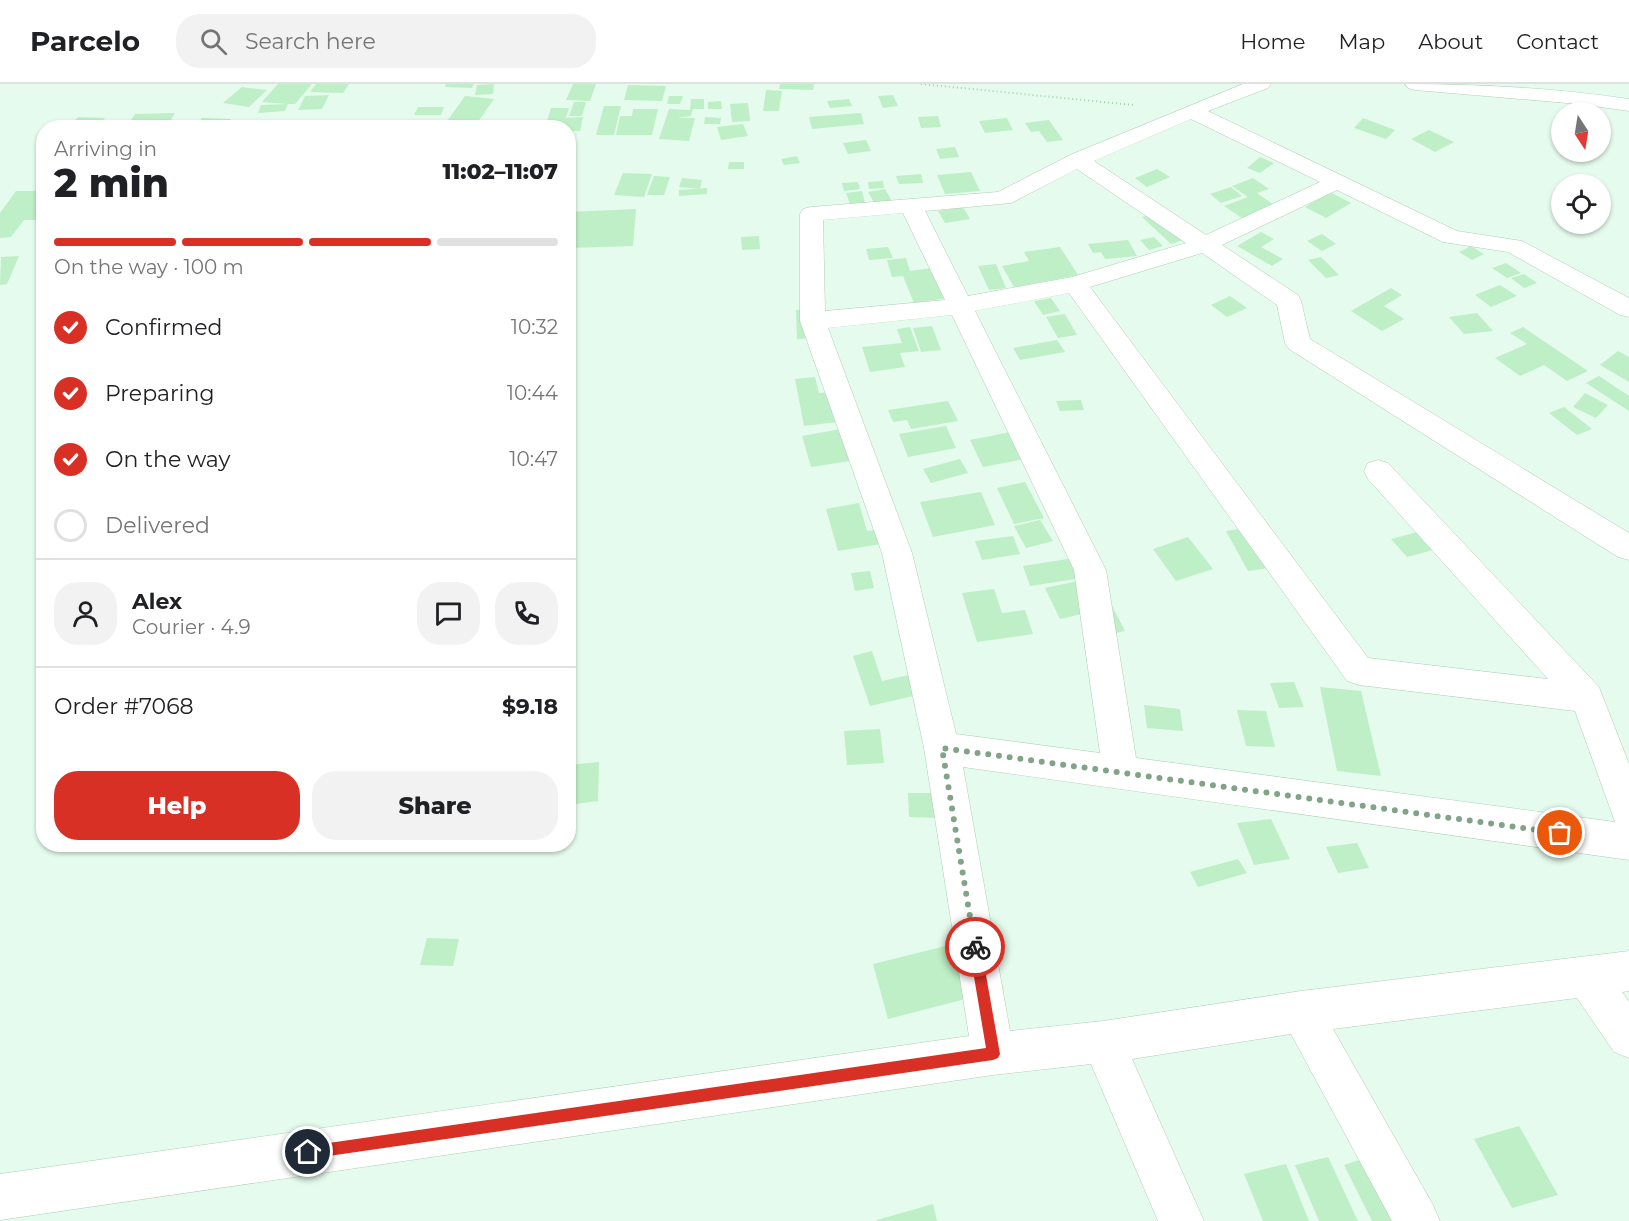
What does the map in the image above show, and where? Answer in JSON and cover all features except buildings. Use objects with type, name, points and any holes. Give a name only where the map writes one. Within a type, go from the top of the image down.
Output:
[{"type":"street","points":[[993,1054],[942,748],[897,552],[813,321],[810,214],[1003,198],[1078,160],[1191,111],[1261,84]]},
{"type":"street","points":[[1415,84],[1584,91],[1629,105]]},
{"type":"street","points":[[1191,111],[1451,237],[1514,246],[1629,309]]},
{"type":"street","points":[[1078,160],[1289,301],[1298,343],[1629,548]]},
{"type":"street","points":[[813,321],[960,306],[1075,284],[1204,245],[1337,182]]},
{"type":"street","points":[[910,206],[1090,570],[1120,772]]},
{"type":"street","points":[[1075,284],[1359,671],[1587,698]]},
{"type":"street","points":[[1378,471],[1587,698],[1629,812]]},
{"type":"street","points":[[942,748],[1629,842]]},
{"type":"street","points":[[0,1197],[993,1054],[1103,1042],[1302,1012],[1629,971]]},
{"type":"street","points":[[1586,976],[1629,1037]]},
{"type":"street","points":[[1302,1012],[1417,1221]]},
{"type":"street","points":[[1103,1042],[1181,1221]]},
{"type":"path","points":[[921,84],[1191,111]]},
{"type":"way so far","points":[[975,947],[942,748],[1560,833]]},
{"type":"route","points":[[308,1152],[993,1054],[975,947]]}]
